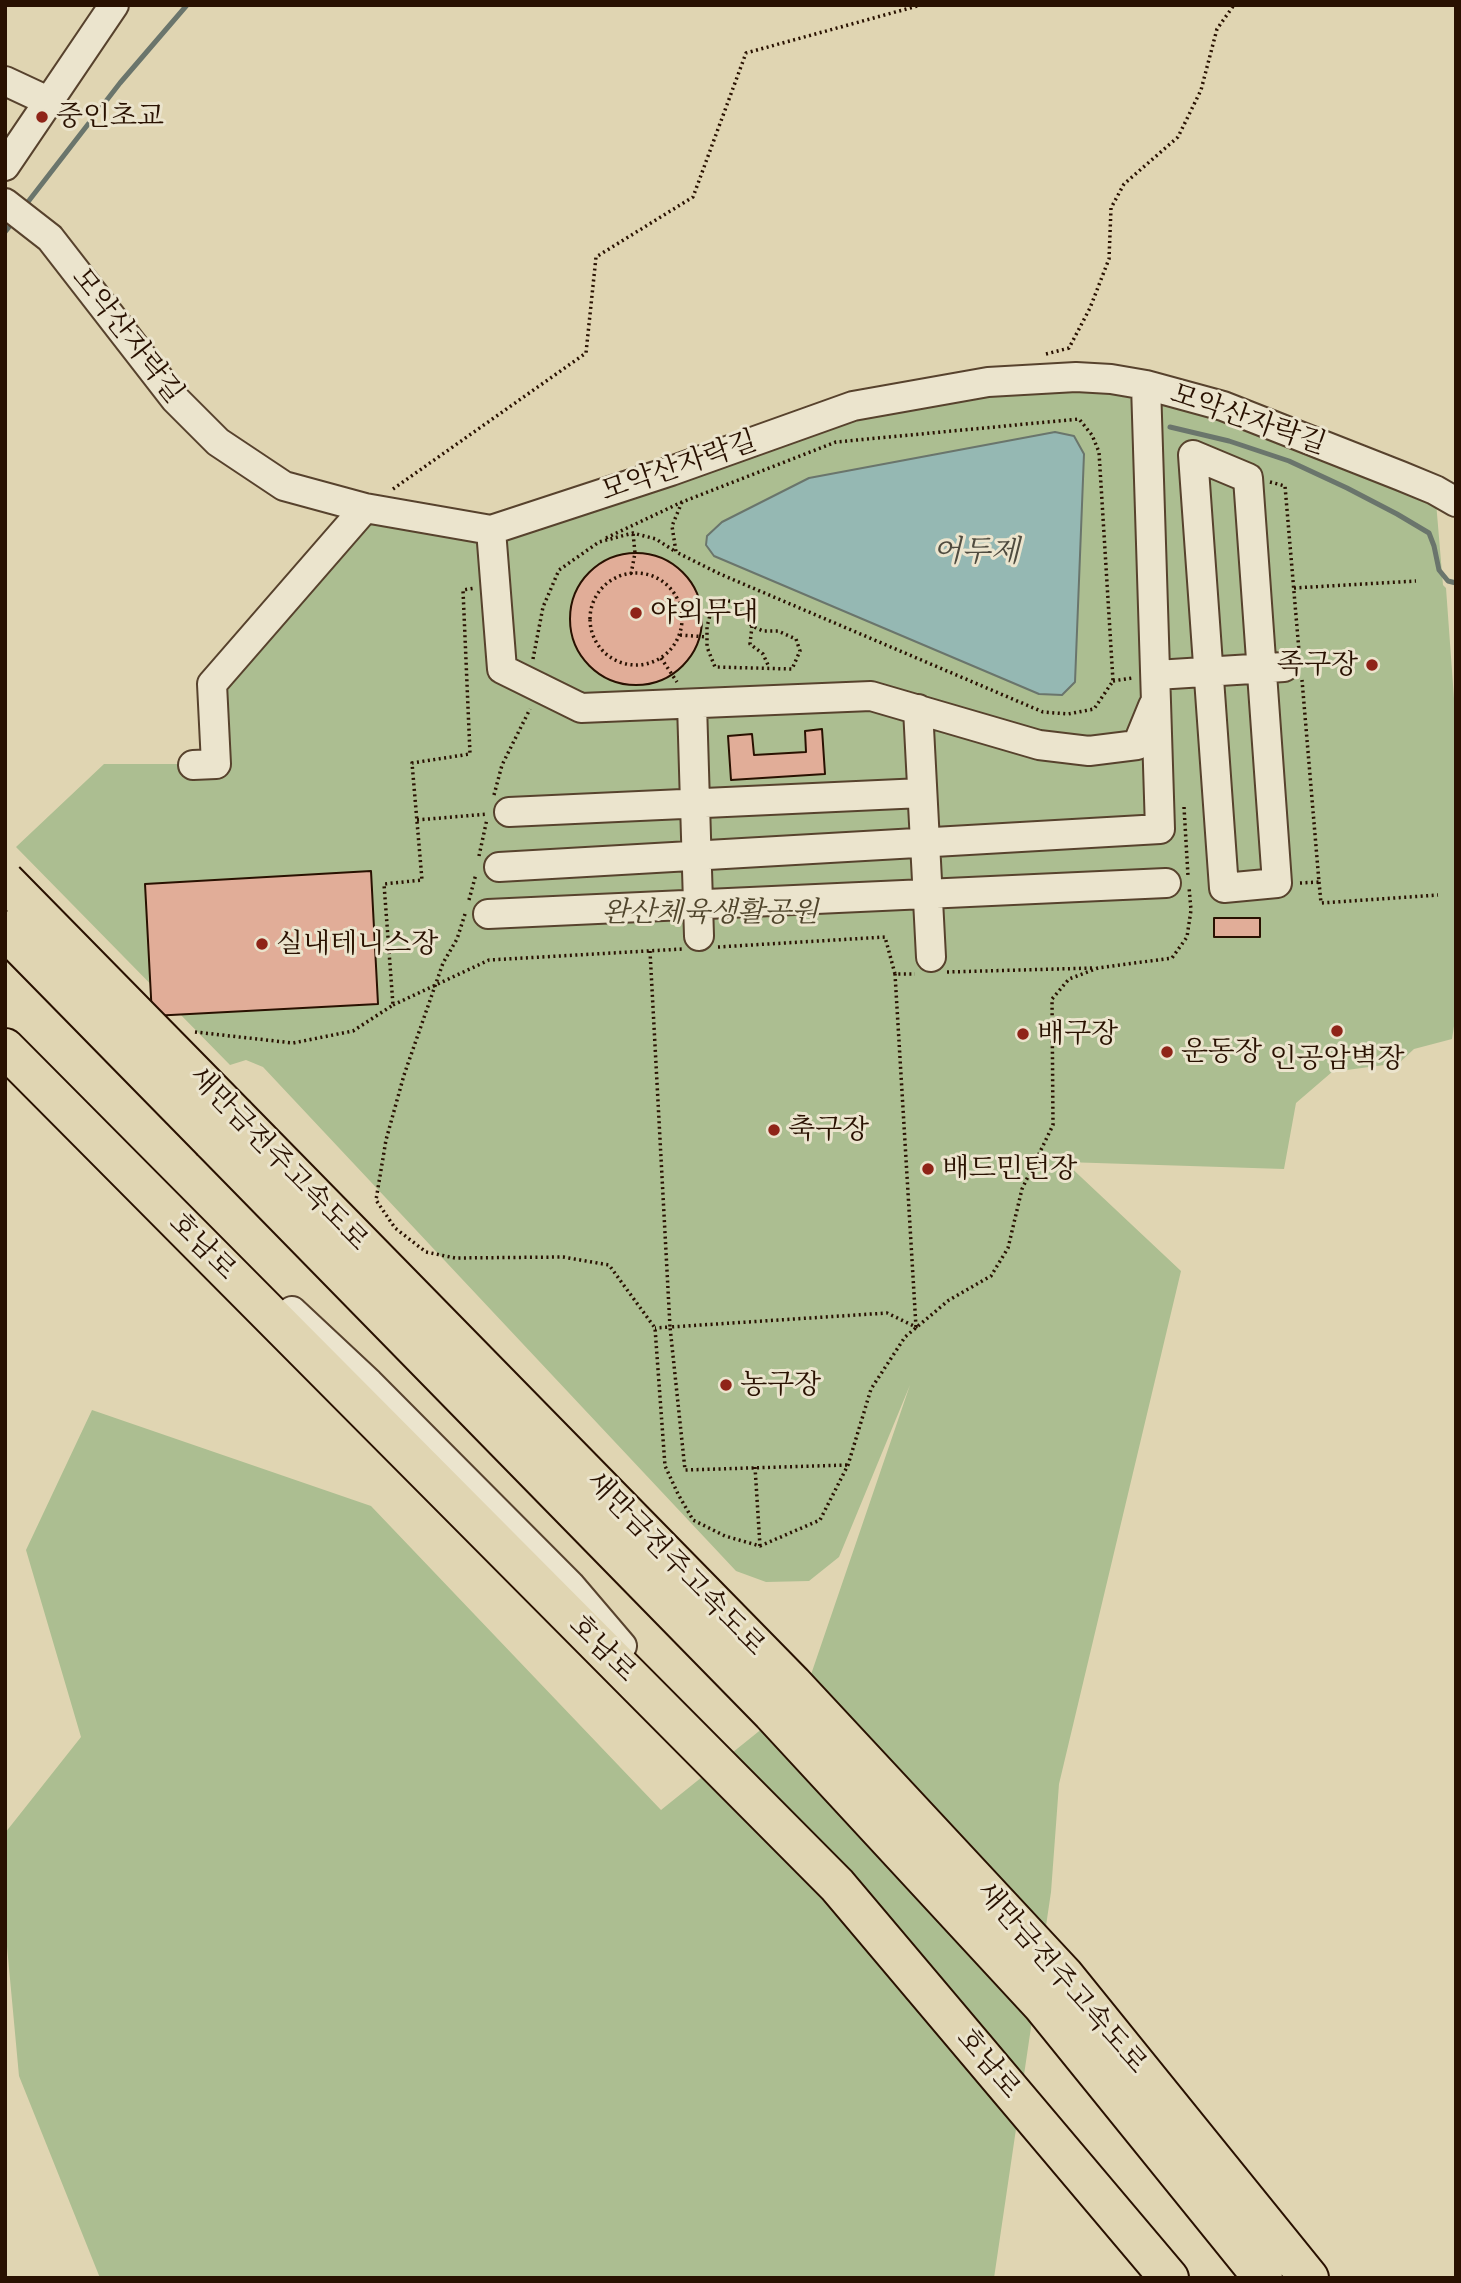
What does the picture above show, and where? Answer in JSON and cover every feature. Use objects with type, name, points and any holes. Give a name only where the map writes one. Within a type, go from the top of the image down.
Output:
[{"type":"highway","name":"새만금전주고속도로","points":[[5,881],[224,1128],[1042,2005],[1263,2278]]},
{"type":"highway","name":"새만금전주고속도로","points":[[5,930],[224,1128],[793,1684],[1065,1975],[1309,2278]]},
{"type":"highway","name":"호남로","points":[[6,1057],[837,1885],[1169,2278]]},
{"type":"highway","name":"호남로","points":[[6,1057],[157,1222],[822,1897],[1147,2278]]},
{"type":"street","points":[[5,166],[114,5]]},
{"type":"street","points":[[5,81],[48,101]]},
{"type":"street","name":"모악산자락길","points":[[5,203],[50,238],[175,399],[218,442],[284,486],[365,508],[491,530],[671,471],[853,406],[988,382],[1036,377],[1111,379],[1146,385],[1223,406],[1424,485],[1456,502]]},
{"type":"street","points":[[499,867],[1160,829],[1146,385]]},
{"type":"street","points":[[1193,455],[1248,478],[1273,667],[1277,883],[1224,888],[1193,455]]},
{"type":"street","points":[[193,765],[216,764],[212,684],[365,508]]},
{"type":"street","points":[[491,530],[502,669],[526,693],[581,708],[871,696],[1039,745],[1089,751],[1137,745],[1157,685]]},
{"type":"street","points":[[1157,685],[1209,671],[1273,667]]},
{"type":"street","points":[[692,704],[698,944]]},
{"type":"street","points":[[918,709],[928,894],[929,968]]},
{"type":"street","points":[[497,807],[695,803],[922,793]]},
{"type":"street","points":[[474,910],[698,904],[1166,883]]},
{"type":"street","points":[[5,957],[121,1072]]},
{"type":"path","points":[[365,508],[586,353],[596,257],[693,197],[746,53],[921,5]]},
{"type":"path","points":[[1036,377],[1037,356],[1069,348],[1090,308],[1109,259],[1111,208],[1124,184],[1178,137],[1201,90],[1217,29],[1234,5]]},
{"type":"path","points":[[599,542],[633,533],[656,539],[720,574],[1043,712],[1068,715],[1094,709],[1113,681],[1099,452],[1092,435],[1079,419],[836,442],[682,502],[599,542],[559,570],[543,607],[526,693],[530,712],[502,765],[497,807],[476,876],[474,910],[443,963],[386,1140],[376,1200],[395,1228],[426,1252],[455,1258],[563,1257],[609,1265],[655,1328],[665,1466],[693,1520],[725,1536],[760,1546],[820,1520],[848,1465],[871,1389],[905,1337],[949,1300],[990,1276],[1008,1248],[1022,1189],[1053,1125],[1052,999],[1069,979],[1098,968]]},
{"type":"path","points":[[676,552],[672,526],[682,502]]},
{"type":"path","points":[[631,574],[635,553],[633,533]]},
{"type":"path","points":[[644,574],[659,579],[671,589],[679,603],[682,619],[680,635],[672,649],[648,664],[619,662],[597,645],[591,632],[589,617],[592,603],[600,590],[612,579],[644,574]]},
{"type":"path","points":[[1294,588],[1416,581]]},
{"type":"path","points":[[393,1005],[384,884],[422,880],[412,762],[470,754],[464,590],[481,587]]},
{"type":"path","points":[[717,601],[731,601],[752,626],[763,631],[778,631],[796,639],[800,650],[792,669],[715,667],[707,647],[707,637],[711,611],[717,601]]},
{"type":"path","points":[[752,626],[750,643],[763,654],[769,667]]},
{"type":"path","points":[[680,635],[707,637]]},
{"type":"path","points":[[526,693],[534,710]]},
{"type":"path","points":[[895,974],[929,968],[1098,968],[1172,958],[1187,937],[1191,910],[1184,799]]},
{"type":"path","points":[[417,820],[497,807]]},
{"type":"path","points":[[1319,882],[1321,903],[1438,895]]},
{"type":"path","points":[[196,1032],[293,1042],[353,1031],[393,1005],[489,960],[650,951],[698,944],[886,937],[895,974],[916,1328]]},
{"type":"path","points":[[650,951],[670,1327],[685,1469],[848,1465]]},
{"type":"path","points":[[655,1328],[887,1314],[916,1328]]},
{"type":"path","points":[[755,1467],[760,1546]]},
{"type":"green space","name":"완산체육생활공원","points":[[1111,379],[1435,490],[1443,585],[1446,588],[1456,726],[1456,1013],[1452,1039],[1414,1049],[1399,1063],[1332,1072],[1296,1103],[1284,1169],[1065,1162],[1181,1271],[1059,1784],[1051,1892],[994,2278],[100,2278],[19,2076],[5,1925],[5,1833],[81,1737],[26,1550],[92,1410],[371,1506],[661,1810],[804,1695],[910,1385],[839,1557],[809,1581],[766,1582],[736,1571],[263,1067],[246,1060],[230,1065],[16,847],[104,764],[216,764],[212,684],[365,508],[491,530],[853,406]]},
{"type":"water","name":"어두제","points":[[1055,432],[1074,436],[1084,454],[1075,682],[1062,695],[1039,694],[714,556],[706,545],[707,536],[722,522],[809,478]]},
{"type":"building","name":"야외무대","points":[[636,553],[661,558],[683,572],[697,594],[702,619],[697,644],[683,666],[661,680],[636,685],[611,680],[589,666],[575,644],[570,619],[575,594],[589,572],[611,558]]},
{"type":"building","points":[[822,729],[825,774],[731,780],[728,736],[752,734],[754,755],[806,752],[805,731]]},
{"type":"building","name":"실내테니스장","points":[[371,871],[378,1004],[152,1016],[145,884]]},
{"type":"building","points":[[1214,918],[1260,918],[1260,937],[1214,937]]},
{"type":"waterway","points":[[24,207],[120,83],[187,5]]},
{"type":"waterway","points":[[5,232],[14,221]]},
{"type":"waterway","points":[[1170,427],[1229,441],[1289,461],[1397,514],[1429,533],[1439,570],[1448,581],[1456,583]]},
{"type":"place","name":"중인초교","points":[[42,117]]},
{"type":"place","name":"야외무대","points":[[636,613]]},
{"type":"place","name":"족구장","points":[[1372,665]]},
{"type":"place","name":"실내테니스장","points":[[262,944]]},
{"type":"place","name":"인공암벽장","points":[[1337,1031]]},
{"type":"place","name":"배구장","points":[[1023,1034]]},
{"type":"place","name":"운동장","points":[[1167,1052]]},
{"type":"place","name":"축구장","points":[[774,1130]]},
{"type":"place","name":"배드민턴장","points":[[928,1169]]},
{"type":"place","name":"농구장","points":[[726,1385]]}]
